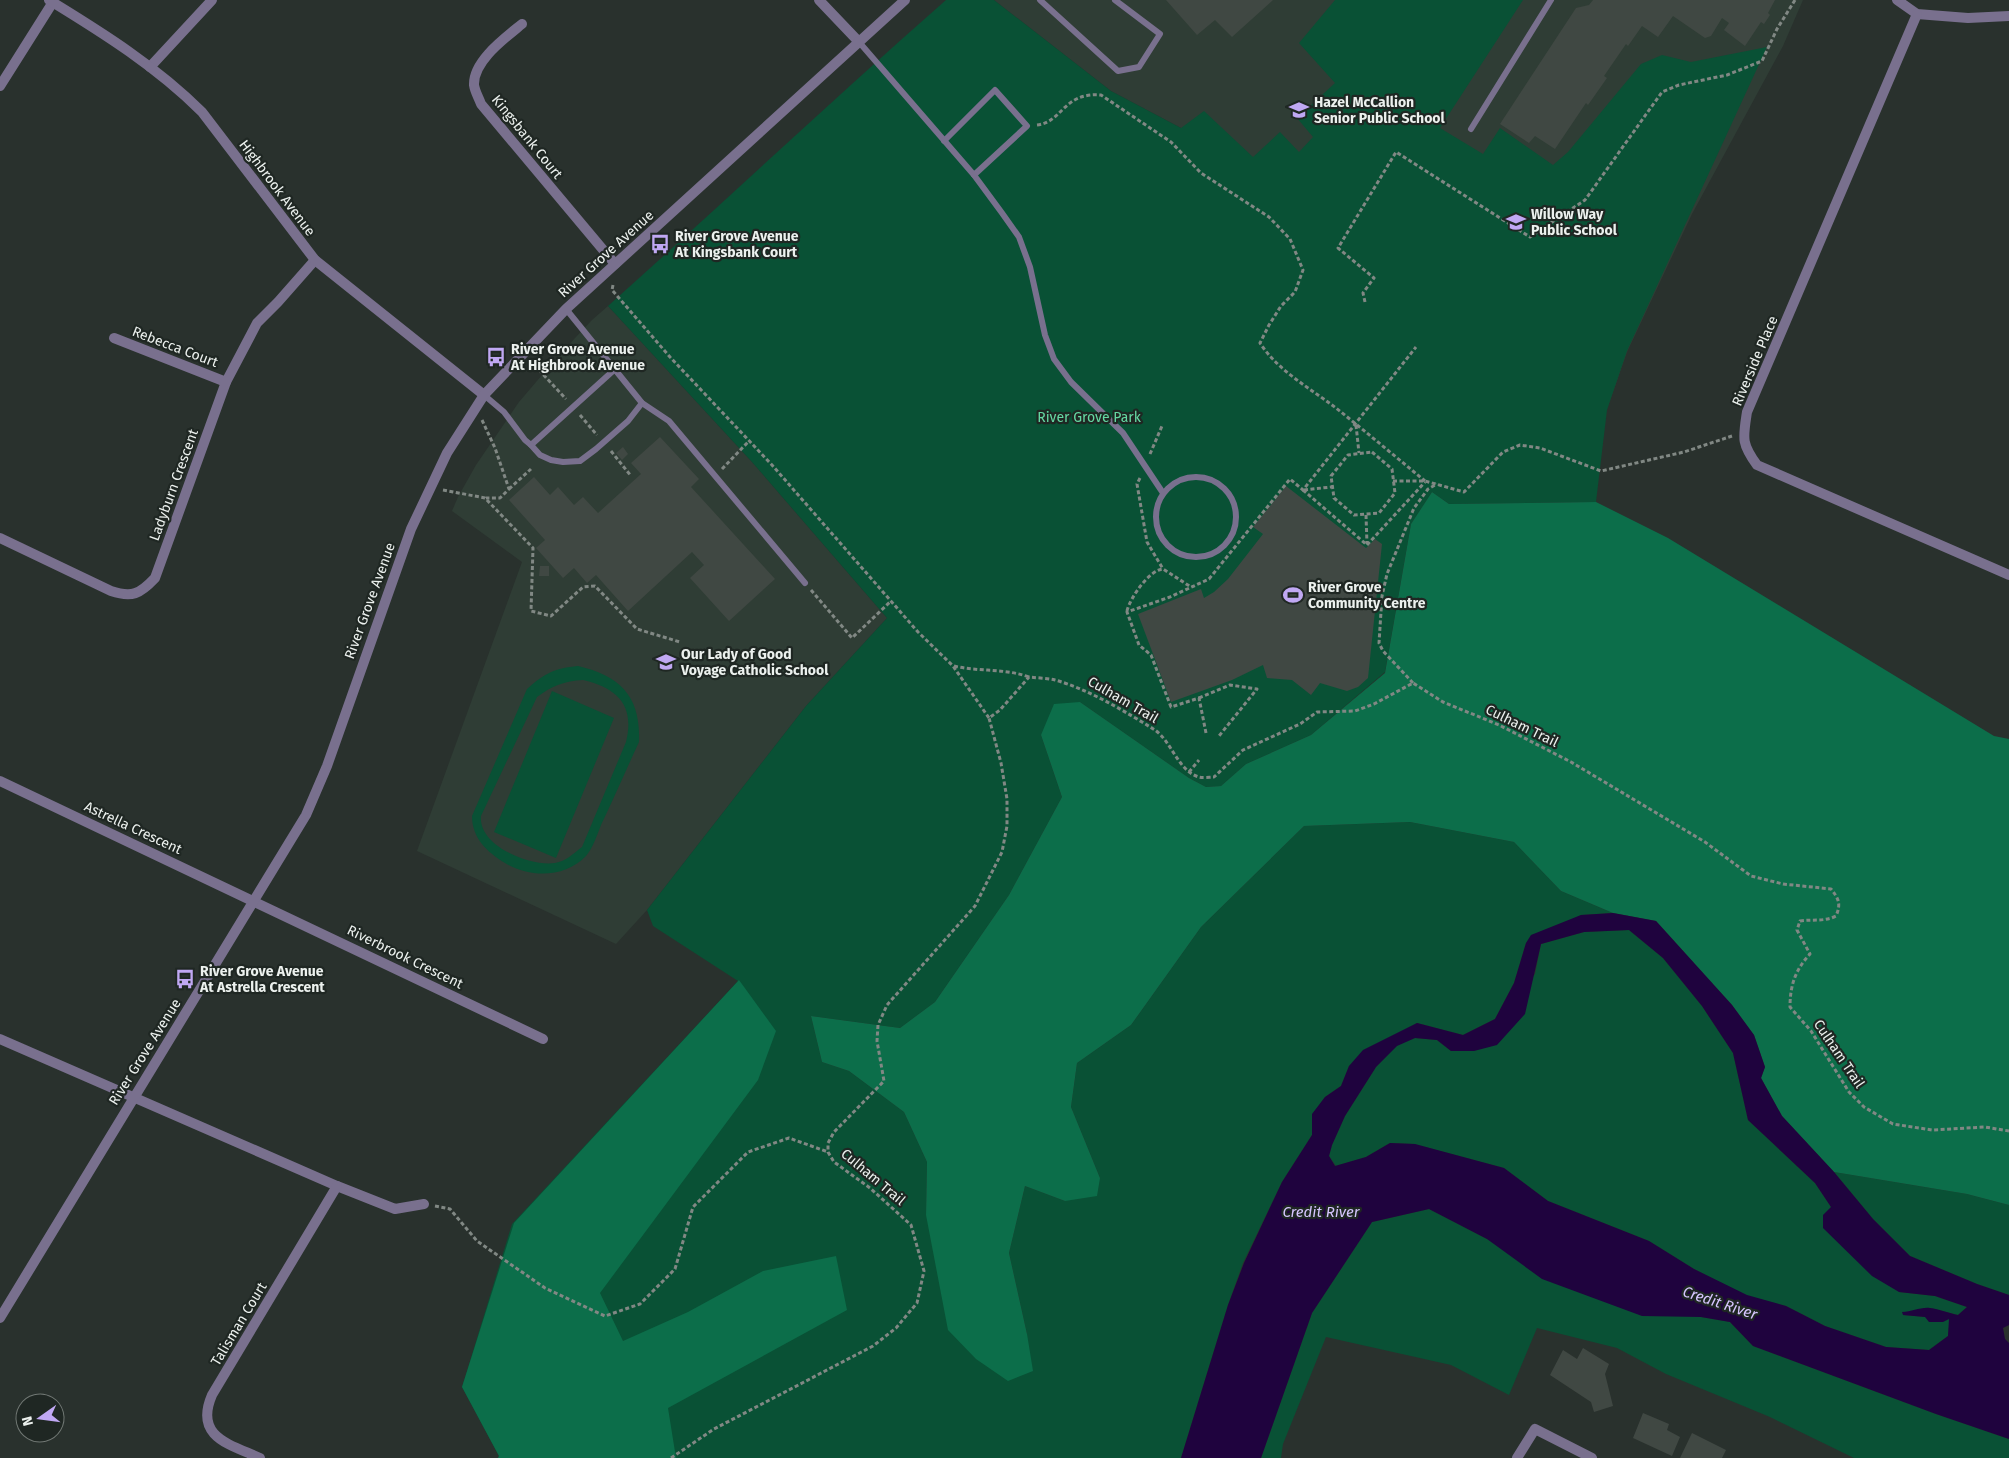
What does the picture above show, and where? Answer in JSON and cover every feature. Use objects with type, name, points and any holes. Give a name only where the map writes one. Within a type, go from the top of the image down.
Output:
[{"type":"street","points":[[150,66],[212,0]]},
{"type":"street","points":[[819,0],[859,42]]},
{"type":"street","name":"River Grove Avenue","points":[[0,1318],[306,815],[316,794],[411,529],[447,453],[484,394],[566,309],[905,0]]},
{"type":"street","points":[[1898,0],[1917,14],[1968,18],[2009,16]]},
{"type":"street","points":[[0,86],[51,1]]},
{"type":"street","name":"Highbrook Avenue","points":[[51,1],[112,39],[150,66],[185,95],[202,112],[315,260],[484,394]]},
{"type":"street","name":"Riverside Place","points":[[1917,14],[1748,412],[1744,431],[1746,449],[1757,465],[2009,575]]},
{"type":"street","name":"Kingsbank Court","points":[[522,24],[494,46],[476,71],[474,85],[477,94],[481,104],[615,264]]},
{"type":"street","name":"Ladyburn Crescent","points":[[0,538],[111,591],[125,595],[142,591],[155,578],[226,382],[257,323],[315,260]]},
{"type":"street","name":"Rebecca Court","points":[[114,338],[226,382]]},
{"type":"street","name":"Astrella Crescent","points":[[0,781],[255,901]]},
{"type":"street","name":"Riverbrook Crescent","points":[[255,901],[543,1039]]},
{"type":"street","points":[[0,1039],[337,1186],[395,1209],[424,1204]]},
{"type":"street","name":"Talisman Court","points":[[260,1458],[223,1441],[210,1431],[207,1406],[212,1394],[337,1186]]},
{"type":"street","points":[[1517,1458],[1534,1429],[1592,1458]]},
{"type":"lane","points":[[1040,0],[1118,71],[1139,66],[1160,34],[1115,0]]},
{"type":"lane","points":[[1471,129],[1551,0]]},
{"type":"lane","points":[[859,42],[974,175],[1019,237],[1030,267],[1045,335],[1054,359],[1071,382],[1123,433],[1162,493]]},
{"type":"lane","points":[[944,140],[995,90],[1027,126],[974,175]]},
{"type":"lane","points":[[566,309],[642,403],[669,421],[805,583]]},
{"type":"lane","points":[[530,445],[614,370]]},
{"type":"lane","points":[[484,394],[504,412],[525,440],[540,455],[564,462],[580,460],[604,443],[628,421],[642,403]]},
{"type":"lane","points":[[1191,476],[1207,477],[1220,482],[1236,505],[1237,525],[1228,543],[1212,555],[1197,558],[1185,556],[1165,543],[1155,513],[1162,493],[1170,485],[1191,476]]},
{"type":"path","points":[[1365,302],[1363,293],[1374,278],[1338,248],[1396,152],[1530,236],[1585,200],[1662,92],[1679,85],[1726,75],[1762,61],[1777,29],[1795,0]]},
{"type":"path","points":[[1027,126],[1046,124],[1074,99],[1088,94],[1101,95],[1171,142],[1201,173],[1269,217],[1290,239],[1303,270],[1295,292],[1281,306],[1260,343],[1267,354],[1425,481]]},
{"type":"path","points":[[615,264],[612,290],[918,632],[953,666],[990,718],[1000,710],[1029,677]]},
{"type":"path","points":[[1303,490],[1416,347]]},
{"type":"path","points":[[539,370],[631,476]]},
{"type":"path","points":[[476,408],[495,448],[509,489]]},
{"type":"path","points":[[1356,424],[1359,454]]},
{"type":"path","points":[[1162,426],[1146,468],[1137,484],[1147,542],[1163,569],[1191,587]]},
{"type":"path","points":[[1393,481],[1438,483],[1464,492],[1504,452],[1520,445],[1540,448],[1601,471],[1684,452],[1744,431]]},
{"type":"path","points":[[715,476],[749,441]]},
{"type":"path","points":[[1372,452],[1392,469],[1393,481],[1395,493],[1379,513],[1354,516],[1334,498],[1330,476],[1348,455],[1372,452]]},
{"type":"path","points":[[430,488],[485,498],[500,498],[531,468]]},
{"type":"path","points":[[1127,612],[1170,597],[1208,579],[1290,479],[1367,545]]},
{"type":"path","points":[[1367,545],[1425,481]]},
{"type":"path","points":[[1199,760],[1189,772],[1199,777],[1214,777],[1243,750],[1300,724],[1317,712],[1355,711],[1374,704],[1413,683],[1383,651],[1379,643],[1382,596],[1387,574],[1414,508],[1428,489],[1438,483]]},
{"type":"path","points":[[1303,490],[1331,487]]},
{"type":"path","points":[[485,498],[533,548],[531,610],[551,616],[583,587],[595,586],[637,629],[680,642]]},
{"type":"path","points":[[1366,515],[1367,545]]},
{"type":"path","points":[[1163,569],[1155,571],[1150,575],[1129,603],[1127,612],[1140,645],[1151,655],[1171,708],[1230,685],[1257,689],[1219,736]]},
{"type":"path","points":[[805,583],[852,638],[891,601]]},
{"type":"path","name":"Culham Trail","points":[[953,666],[969,670],[1012,671],[1029,677],[1053,680],[1080,688],[1156,731],[1169,744],[1189,772]]},
{"type":"path","name":"Culham Trail","points":[[1413,683],[1443,702],[1499,726],[1571,762],[1705,842],[1750,876],[1783,884],[1831,889],[1838,898],[1840,906],[1836,916],[1827,921],[1810,919],[1800,921],[1797,930],[1810,954],[1802,963],[1790,988],[1790,1007],[1811,1031],[1848,1092],[1864,1107],[1893,1124],[1932,1130],[1986,1127],[2009,1132]]},
{"type":"path","points":[[1199,698],[1206,733]]},
{"type":"path","name":"Culham Trail","points":[[671,1458],[714,1429],[872,1346],[896,1328],[917,1303],[924,1271],[911,1225],[876,1193],[834,1162],[828,1152],[828,1142],[834,1132],[884,1081],[877,1041],[878,1025],[887,1006],[975,906],[1002,852],[1007,826],[1007,799],[990,718]]},
{"type":"path","points":[[424,1204],[450,1209],[477,1241],[545,1288],[605,1316],[640,1304],[675,1269],[693,1207],[748,1152],[789,1138],[828,1152]]},
{"type":"shaded area","name":"Willow Way Public School","points":[[994,0],[1803,0],[1783,46],[1692,214],[1627,352],[1607,409],[1181,128],[1111,91]]},
{"type":"shaded area","name":"Our Lady of Good Voyage Catholic School","points":[[608,306],[752,462],[887,618],[806,706],[647,910],[616,944],[417,851],[522,562],[452,511],[476,465],[519,402],[560,354]]},
{"type":"green space","name":"River Grove Park","points":[[946,0],[994,0],[1111,91],[1181,128],[1204,111],[1253,157],[1280,132],[1299,152],[1313,137],[1297,118],[1335,83],[1299,43],[1335,0],[1523,0],[1440,128],[1483,154],[1500,128],[1553,165],[1568,152],[1641,64],[1662,55],[1691,62],[1767,47],[1627,351],[1607,410],[1596,502],[1449,504],[1432,492],[1411,524],[1385,672],[1311,735],[1246,764],[1221,786],[1206,787],[1189,778],[1080,702],[1041,735],[1062,797],[1009,895],[935,1002],[900,1028],[811,1016],[822,1062],[849,1071],[904,1112],[927,1162],[926,1215],[1027,1334],[1009,1253],[1025,1186],[1065,1201],[1100,1178],[1071,1107],[1077,1063],[1131,1025],[1201,927],[1304,826],[1410,822],[1514,842],[1561,891],[1613,913],[1581,915],[1526,943],[1514,983],[1495,1019],[1463,1035],[1417,1023],[1349,1066],[1341,1086],[1325,1097],[1313,1114],[1312,1135],[1282,1182],[1243,1263],[1228,1305],[1181,1458],[498,1458],[499,1456],[462,1387],[512,1224],[738,981],[653,926],[647,910],[806,706],[887,618],[752,462],[608,306]]},
{"type":"green space","points":[[1432,492],[1449,504],[1596,502],[1668,538],[1994,736],[2009,739],[2009,1205],[1967,1194],[1834,1172],[1782,1116],[1761,1078],[1765,1067],[1754,1035],[1732,1005],[1656,921],[1613,913],[1561,891],[1514,842],[1410,822],[1304,826],[1201,927],[1131,1025],[1077,1063],[1071,1107],[1100,1178],[1097,1196],[1065,1201],[1025,1186],[1009,1253],[1033,1371],[1008,1381],[976,1359],[948,1330],[926,1215],[927,1162],[904,1112],[849,1071],[822,1062],[811,1016],[900,1028],[935,1002],[1009,895],[1062,797],[1041,735],[1054,704],[1080,702],[1189,778],[1206,787],[1221,786],[1246,764],[1311,735],[1385,673],[1411,524]]},
{"type":"green space","points":[[578,666],[593,670],[617,683],[625,691],[632,701],[636,713],[639,726],[639,742],[593,845],[586,856],[578,863],[558,872],[536,873],[525,871],[505,863],[482,844],[475,831],[472,816],[527,689],[551,672]],"holes":[[[583,680],[606,688],[621,700],[626,709],[628,729],[626,742],[582,847],[566,859],[555,863],[533,862],[520,858],[497,845],[488,837],[482,827],[481,816],[537,697],[553,687],[564,683]]]},
{"type":"green space","points":[[552,691],[614,718],[556,858],[494,832]]},
{"type":"green space","points":[[1629,930],[1663,958],[1702,1006],[1733,1053],[1748,1120],[1815,1183],[1831,1207],[1899,1292],[1935,1296],[1967,1307],[1958,1315],[1930,1308],[1903,1315],[1950,1319],[1948,1336],[1929,1350],[1886,1347],[1825,1326],[1786,1306],[1747,1296],[1694,1269],[1649,1241],[1548,1201],[1504,1168],[1414,1144],[1390,1143],[1366,1157],[1336,1166],[1329,1156],[1345,1116],[1376,1067],[1397,1045],[1415,1038],[1437,1040],[1451,1051],[1474,1051],[1535,974],[1541,944],[1584,932]]},
{"type":"green space","points":[[739,980],[776,1031],[758,1080],[600,1293],[623,1341],[688,1312],[763,1271],[836,1256],[847,1310],[668,1408],[676,1458],[498,1458],[499,1456],[462,1387],[514,1223]]},
{"type":"green space","points":[[1834,1172],[1967,1194],[2009,1205],[2009,1295],[1910,1256],[1873,1219]]},
{"type":"green space","points":[[1429,1209],[1487,1239],[1701,1317],[1730,1322],[1753,1346],[2009,1439],[2009,1458],[1854,1458],[1770,1417],[1666,1374],[1617,1348],[1537,1328],[1509,1395],[1451,1365],[1326,1337],[1283,1444],[1281,1458],[1261,1458],[1312,1313],[1372,1222]]},
{"type":"water","name":"Credit River","points":[[1613,913],[1656,921],[1732,1005],[1754,1035],[1765,1067],[1761,1078],[1782,1116],[1834,1172],[1873,1219],[1910,1256],[2009,1295],[2009,1325],[2003,1328],[2005,1339],[2009,1343],[2009,1439],[1753,1346],[1730,1322],[1701,1317],[1642,1316],[1542,1279],[1487,1239],[1429,1209],[1372,1222],[1312,1313],[1261,1458],[1181,1458],[1228,1305],[1244,1263],[1282,1182],[1312,1135],[1312,1114],[1325,1097],[1341,1086],[1349,1066],[1363,1050],[1417,1023],[1463,1035],[1495,1019],[1514,983],[1526,943],[1531,935],[1581,915]],"holes":[[[1629,930],[1663,958],[1702,1006],[1733,1053],[1748,1120],[1815,1183],[1831,1207],[1823,1215],[1823,1228],[1872,1276],[1899,1292],[1935,1296],[1967,1307],[1958,1315],[1930,1308],[1902,1312],[1903,1315],[1925,1317],[1929,1322],[1943,1322],[1949,1319],[1948,1336],[1929,1350],[1886,1347],[1825,1326],[1786,1306],[1747,1295],[1694,1269],[1649,1241],[1548,1201],[1504,1168],[1415,1144],[1390,1143],[1366,1157],[1335,1166],[1329,1156],[1332,1145],[1345,1116],[1376,1067],[1397,1046],[1415,1038],[1437,1040],[1451,1051],[1474,1051],[1497,1045],[1525,1014],[1541,944],[1584,932]]]},
{"type":"building","points":[[1166,0],[1273,0],[1232,37],[1215,20],[1197,35]]},
{"type":"building","points":[[1593,0],[1775,0],[1768,13],[1770,15],[1764,24],[1761,22],[1745,46],[1724,30],[1729,23],[1722,18],[1711,36],[1705,38],[1673,16],[1658,37],[1642,26],[1628,46],[1626,44],[1604,76],[1607,78],[1588,105],[1586,103],[1555,149],[1535,136],[1529,143],[1500,124],[1576,8],[1589,5]]},
{"type":"building","points":[[660,437],[699,479],[691,487],[775,579],[729,621],[690,578],[704,565],[692,552],[628,611],[596,575],[587,583],[574,568],[563,578],[536,548],[545,540],[509,500],[534,477],[550,495],[558,487],[574,505],[583,497],[598,513],[641,474],[631,463]]},
{"type":"building","points":[[623,447],[628,454],[622,460],[616,453]]},
{"type":"building","name":"River Grove Community Centre","points":[[1286,486],[1366,548],[1375,539],[1382,544],[1368,678],[1358,687],[1347,691],[1320,683],[1311,695],[1292,680],[1267,678],[1263,665],[1232,680],[1171,702],[1138,614],[1201,589],[1204,598],[1214,592],[1228,579],[1263,534],[1253,527]]},
{"type":"building","points":[[540,566],[549,566],[549,576],[539,576]]},
{"type":"building","points":[[1583,1348],[1609,1364],[1605,1374],[1613,1406],[1594,1412],[1591,1402],[1550,1375],[1563,1350],[1577,1359]]},
{"type":"building","points":[[1643,1413],[1669,1424],[1667,1430],[1680,1437],[1672,1456],[1633,1438]]},
{"type":"building","points":[[1692,1433],[1726,1450],[1722,1458],[1680,1458]]},
{"type":"place","name":"Hazel McCallion Senior Public School","points":[[1299,110]]},
{"type":"place","name":"Willow Way Public School","points":[[1516,222]]},
{"type":"place","name":"River Grove Avenue At Kingsbank Court","points":[[660,244]]},
{"type":"place","name":"River Grove Avenue At Highbrook Avenue","points":[[496,357]]},
{"type":"place","name":"River Grove Community Centre","points":[[1293,595]]},
{"type":"place","name":"Our Lady of Good Voyage Catholic School","points":[[666,662]]},
{"type":"place","name":"River Grove Avenue At Astrella Crescent","points":[[185,979]]}]
